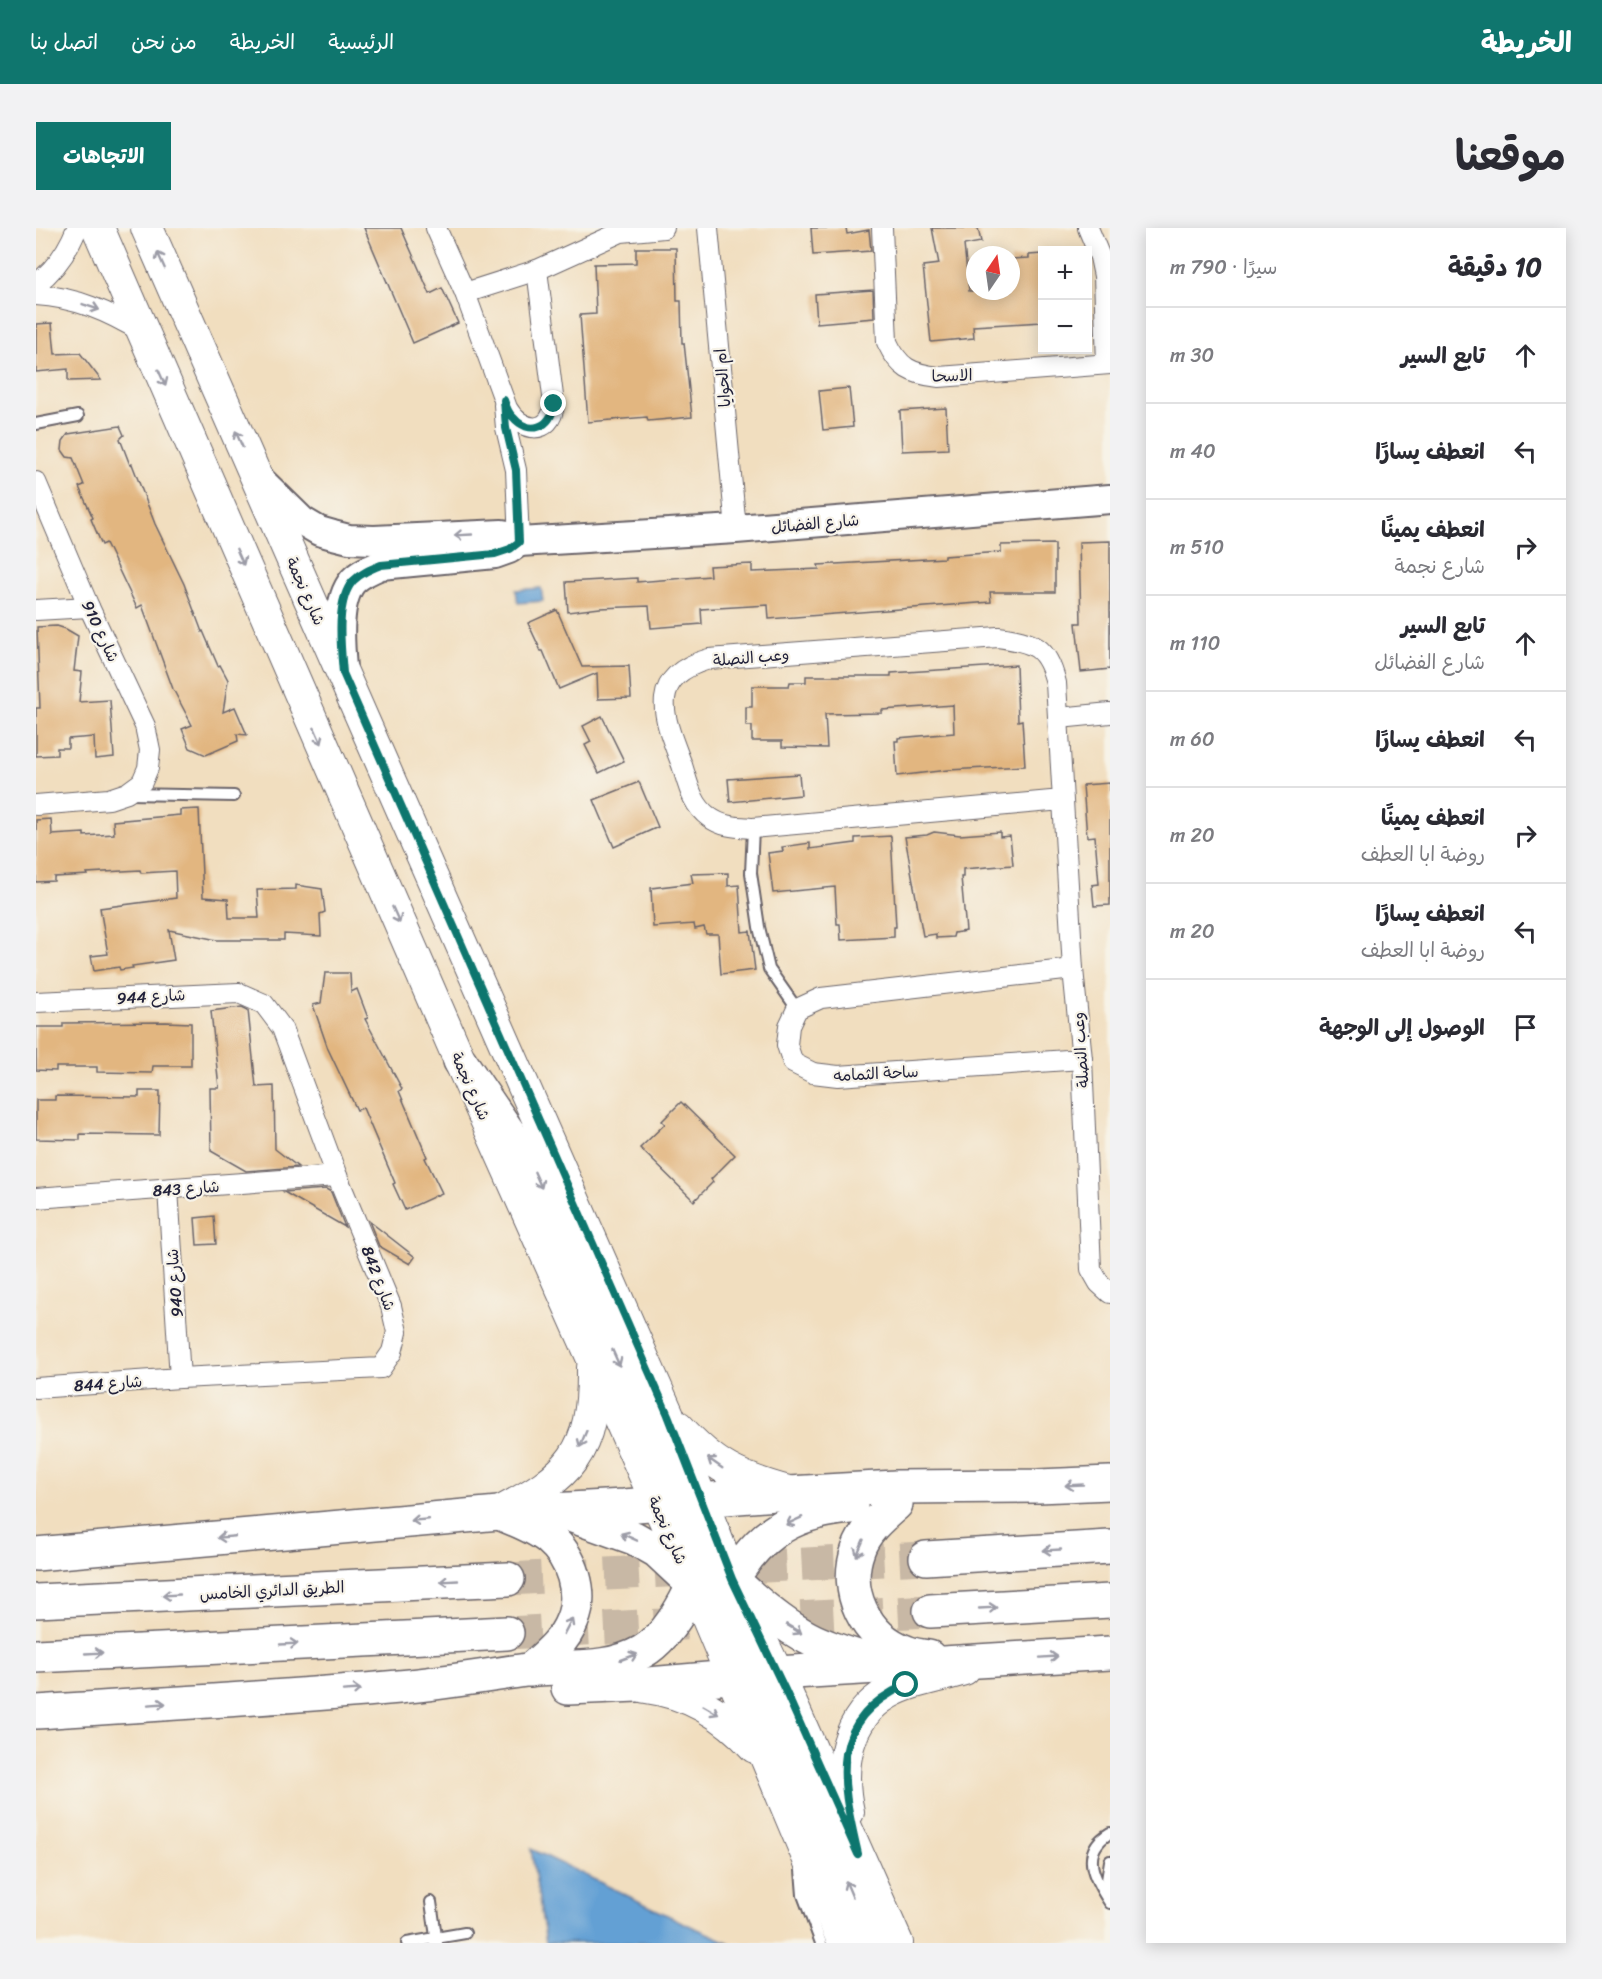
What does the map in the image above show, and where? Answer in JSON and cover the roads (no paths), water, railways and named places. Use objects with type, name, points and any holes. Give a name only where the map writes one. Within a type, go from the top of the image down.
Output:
[{"type":"highway","points":[[460,1061],[532,1167],[694,1531],[711,1543],[732,1579],[785,1624],[813,1640],[888,1666]]},
{"type":"highway","points":[[36,1554],[499,1513],[789,1493],[896,1487],[1110,1483]]},
{"type":"highway","points":[[714,1618],[732,1579],[743,1562],[766,1537],[810,1514],[842,1508],[896,1504],[1038,1486]]},
{"type":"highway","points":[[896,1504],[878,1519],[858,1549],[853,1570],[854,1591],[859,1608],[870,1626],[884,1640],[906,1652],[951,1662]]},
{"type":"highway","points":[[551,1510],[581,1518],[634,1538],[657,1551],[693,1584],[714,1618],[739,1640],[872,1943]]},
{"type":"highway","points":[[499,1513],[527,1524],[549,1538],[566,1557],[575,1578],[577,1598],[572,1621],[562,1639],[530,1670]]},
{"type":"highway","points":[[36,1712],[401,1687],[530,1670],[599,1665],[622,1660],[641,1653],[655,1643],[668,1629],[693,1584],[711,1543]]},
{"type":"highway","points":[[926,1558],[1110,1547]]},
{"type":"highway","name":"الطريق الدائري الخامس","points":[[36,1601],[508,1579]]},
{"type":"highway","points":[[930,1611],[1110,1601]]},
{"type":"highway","points":[[36,1656],[507,1633]]},
{"type":"highway","points":[[401,1687],[530,1689],[637,1685],[888,1666],[1110,1653]]},
{"type":"main road","name":"شارع نجمة","points":[[98,228],[593,1361],[679,1501]]},
{"type":"main road","name":"شارع نجمة","points":[[147,228],[668,1415],[693,1584]]},
{"type":"main road","points":[[499,1513],[549,1484],[564,1472],[575,1457],[591,1415],[593,1361]]},
{"type":"main road","points":[[668,1415],[711,1461],[746,1480],[789,1493]]},
{"type":"main road","points":[[732,1579],[755,1675],[771,1770],[844,1943]]},
{"type":"main road","points":[[858,1854],[844,1785],[848,1746],[858,1722],[873,1704],[906,1685],[991,1661]]},
{"type":"main road","points":[[755,1675],[858,1854],[897,1943]]},
{"type":"main road","points":[[637,1685],[683,1695],[725,1718],[750,1742],[771,1770]]},
{"type":"street","points":[[36,284],[55,268],[70,246],[77,228]]},
{"type":"street","points":[[436,228],[465,294],[504,400],[512,417],[529,427],[546,424],[553,413],[554,404],[537,270]]},
{"type":"street","points":[[465,294],[537,270],[620,230],[664,228]]},
{"type":"street","name":"ام الحوايا","points":[[708,228],[736,529]]},
{"type":"street","name":"الاسحا","points":[[882,228],[887,342],[894,357],[905,368],[921,375],[939,377],[1109,364]]},
{"type":"street","points":[[1088,228],[1100,257],[1104,276],[1109,364]]},
{"type":"street","points":[[36,295],[96,307],[142,332]]},
{"type":"street","points":[[504,400],[506,428],[516,470],[519,542]]},
{"type":"street","name":"شارع الفضائل","points":[[254,474],[302,521],[319,531],[333,535],[349,539],[374,540],[502,534],[509,535],[519,542]]},
{"type":"street","name":"شارع 910","points":[[36,482],[89,607],[145,726],[150,750],[148,768],[135,788]]},
{"type":"street","name":"شارع الفضائل","points":[[343,673],[340,639],[345,598],[352,583],[364,572],[381,565],[495,554],[510,549],[519,542],[736,529],[1110,499]]},
{"type":"street","points":[[36,610],[89,607]]},
{"type":"street","name":"وعب النصلة","points":[[1062,800],[753,828],[720,825],[697,806],[668,729],[664,710],[666,691],[676,675],[690,665],[709,659],[998,637],[1023,640],[1039,648],[1052,664],[1059,718],[1073,969],[1082,1059],[1091,1269],[1099,1283],[1110,1293]]},
{"type":"street","points":[[1059,718],[1110,713]]},
{"type":"street","points":[[36,805],[109,799],[135,788]]},
{"type":"street","points":[[797,1009],[821,998],[1073,969]]},
{"type":"street","name":"شارع 944","points":[[36,1002],[239,993],[264,1004]]},
{"type":"street","name":"شارع 842","points":[[180,1378],[381,1368],[392,1352],[397,1332],[392,1306],[337,1176],[282,1028],[264,1004]]},
{"type":"street","name":"ساحة الثمامه","points":[[797,1009],[789,1026],[787,1045],[793,1063],[813,1073],[838,1076],[1082,1059]]},
{"type":"street","name":"شارع 843","points":[[36,1198],[337,1176]]},
{"type":"street","name":"شارع 940","points":[[168,1189],[180,1378]]},
{"type":"street","name":"شارع 844","points":[[36,1388],[180,1378]]},
{"type":"lane","points":[[36,424],[78,416]]},
{"type":"lane","points":[[135,788],[234,796]]},
{"type":"lane","points":[[753,828],[751,873],[768,969],[797,1009]]},
{"type":"lane","points":[[797,1831],[803,1895],[821,1943]]},
{"type":"lane","points":[[1110,1833],[1100,1840],[1092,1864],[1096,1880],[1110,1903]]},
{"type":"lane","points":[[1110,1861],[1107,1880],[1110,1890]]},
{"type":"lane","points":[[431,1902],[437,1941]]},
{"type":"lane","points":[[407,1943],[437,1941],[465,1934]]},
{"type":"water","points":[[541,588],[543,601],[518,603],[516,590]]},
{"type":"water","points":[[531,1849],[684,1923],[730,1943],[546,1943]]},
{"type":"tunnel","points":[[508,1579],[926,1558]]},
{"type":"tunnel","points":[[507,1633],[930,1611]]}]
